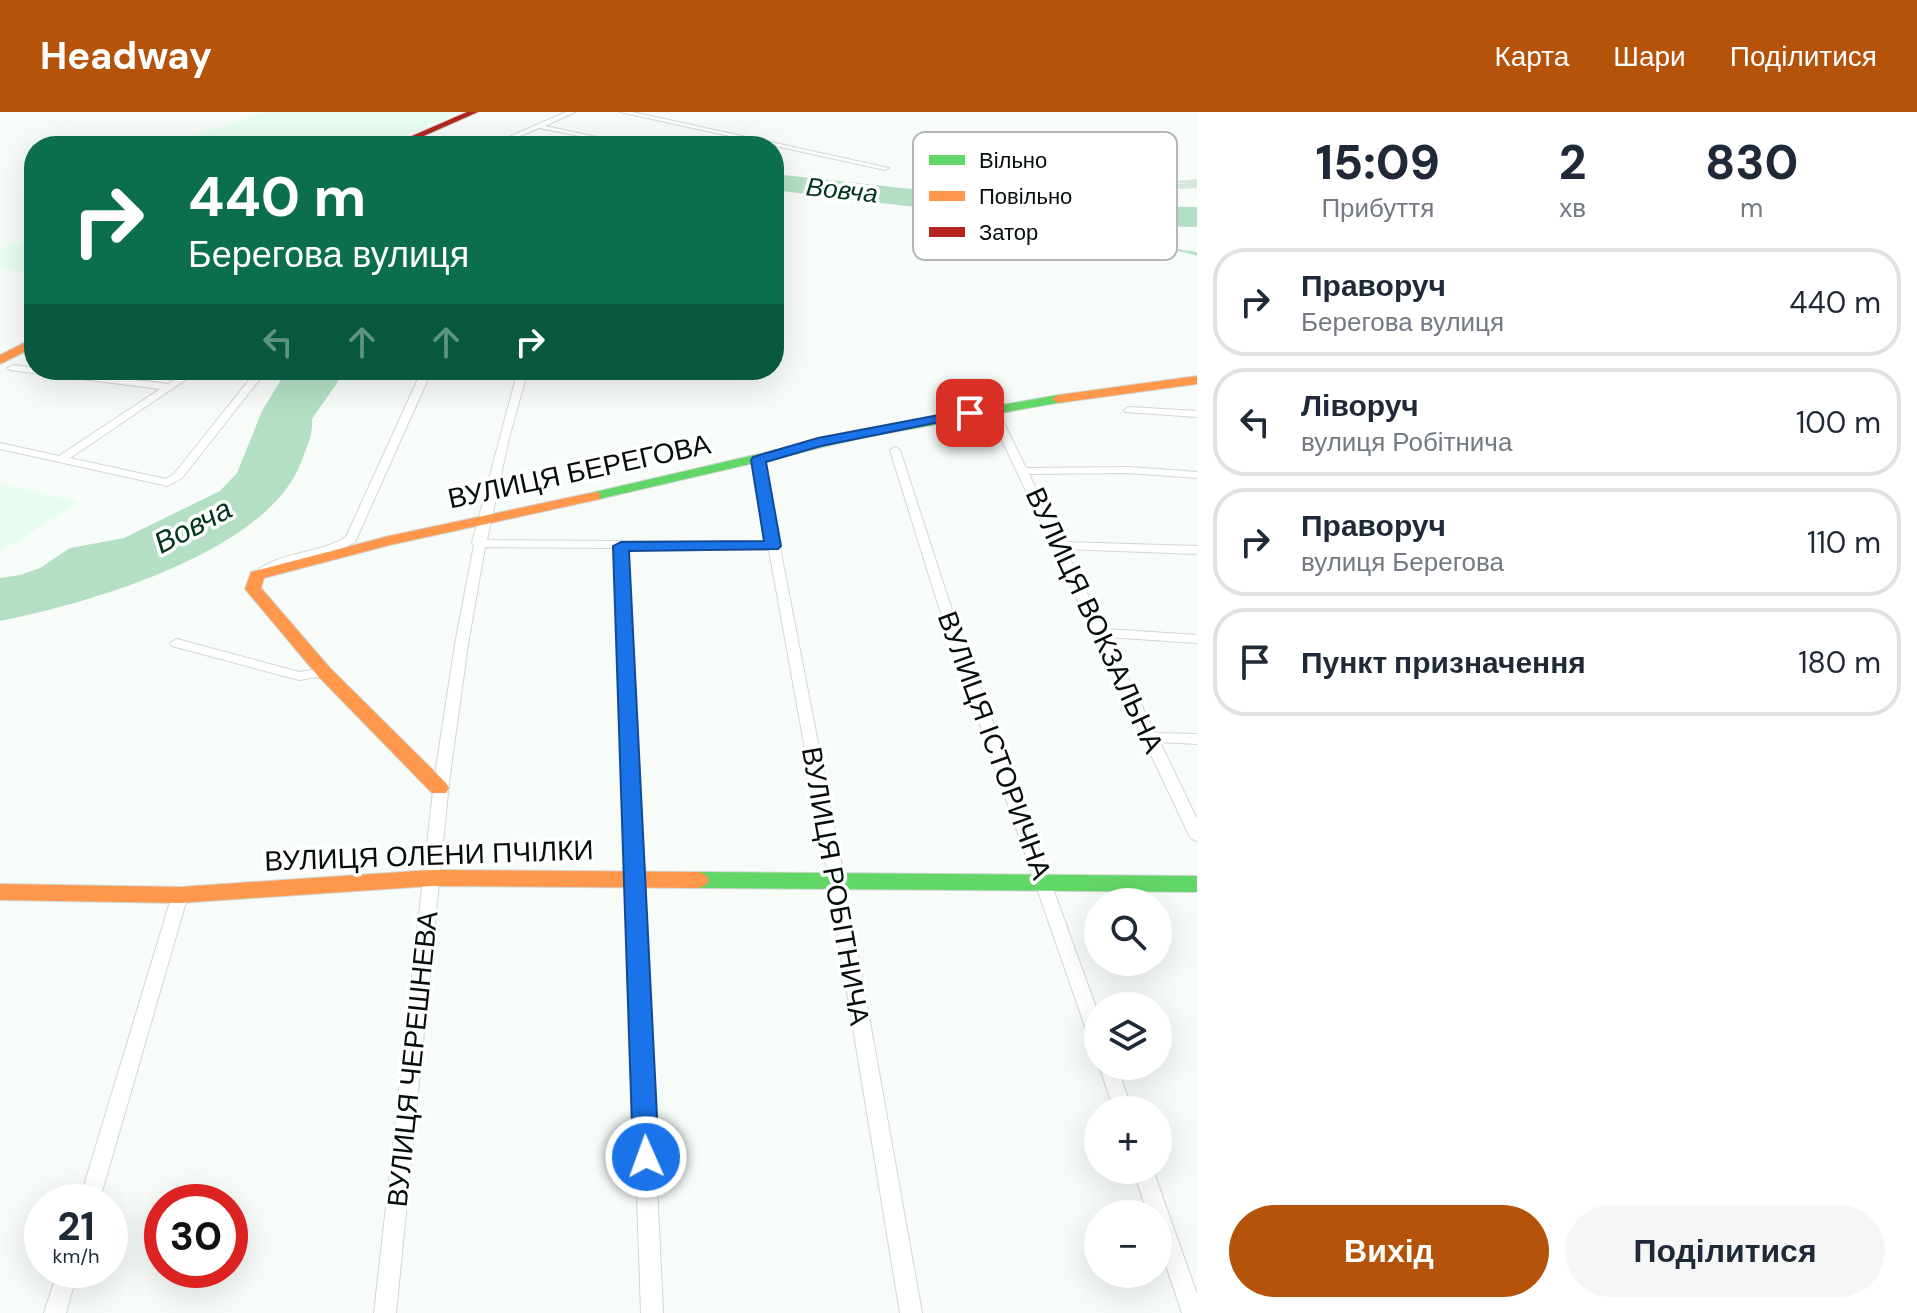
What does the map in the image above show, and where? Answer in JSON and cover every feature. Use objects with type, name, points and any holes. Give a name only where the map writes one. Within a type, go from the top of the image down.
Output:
[{"type":"main road","points":[[417,136],[474,112]]},
{"type":"main road","points":[[7,364],[24,350]]},
{"type":"main road","name":"ВУЛИЦЯ БЕРЕГОВА","points":[[257,575],[389,541],[758,460],[818,442],[1000,407],[1197,380]]},
{"type":"main road","points":[[257,575],[253,589],[324,672],[439,788]]},
{"type":"main road","name":"ВУЛИЦЯ ОЛЕНИ ПЧІЛКИ","points":[[0,892],[180,895],[431,878],[1197,884]]},
{"type":"street","points":[[514,136],[572,112]]},
{"type":"street","points":[[623,112],[735,136]]},
{"type":"street","points":[[538,126],[585,136]]},
{"type":"street","points":[[784,146],[885,168]]},
{"type":"street","points":[[120,380],[170,387]]},
{"type":"street","points":[[62,459],[180,380]]},
{"type":"street","points":[[0,446],[168,483],[178,476],[254,380]]},
{"type":"street","points":[[257,575],[283,561],[336,547],[351,539],[423,380]]},
{"type":"street","name":"ВУЛИЦЯ ЧЕРЕШНЕВА","points":[[385,1313],[452,685],[478,543],[520,380]]},
{"type":"street","name":"ВУЛИЦЯ ВОКЗАЛЬНА","points":[[1000,407],[996,417],[1197,835]]},
{"type":"street","points":[[1129,410],[1197,414]]},
{"type":"street","name":"ВУЛИЦЯ ІСТОРИЧНА","points":[[895,450],[941,595],[1084,997]]},
{"type":"street","name":"ВУЛИЦЯ РОБІТНИЧА","points":[[758,460],[837,882],[911,1313]]},
{"type":"street","points":[[1024,471],[1129,470],[1197,475]]},
{"type":"street","points":[[478,543],[773,546]]},
{"type":"street","points":[[1058,545],[1197,550]]},
{"type":"street","points":[[621,546],[652,1313]]},
{"type":"street","points":[[1102,633],[1197,639]]},
{"type":"street","points":[[177,643],[299,676],[324,672]]},
{"type":"street","points":[[1150,737],[1197,739]]},
{"type":"street","points":[[94,1184],[180,895]]},
{"type":"street","points":[[1148,1184],[1193,1313]]},
{"type":"street","points":[[55,1313],[63,1288]]},
{"type":"shaded area","points":[[267,112],[459,112],[403,136],[191,136]]},
{"type":"shaded area","points":[[1197,179],[1197,188],[1177,189],[1177,184],[1190,184],[1177,181]]},
{"type":"shaded area","points":[[24,239],[24,273],[0,268],[0,250]]},
{"type":"shaded area","points":[[0,483],[79,502],[0,552]]},
{"type":"water","name":"Вовча","points":[[784,175],[913,189],[913,207],[784,191]]},
{"type":"water","points":[[1177,207],[1197,207],[1197,227],[1177,227]]},
{"type":"water","name":"Вовча","points":[[281,380],[339,380],[312,419],[310,437],[300,465],[280,496],[250,524],[212,549],[169,570],[79,602],[0,621],[0,578],[40,568],[70,548],[124,538],[220,491],[237,473],[262,411]]},
{"type":"waterway","points":[[1177,250],[1197,254]]},
{"type":"waterway","points":[[1189,252],[1197,254]]},
{"type":"traffic: fast","points":[[595,496],[866,433],[1058,399]]},
{"type":"traffic: fast","points":[[699,880],[1197,884]]},
{"type":"traffic: slow","points":[[0,360],[24,347]]},
{"type":"traffic: slow","points":[[1058,399],[1197,380]]},
{"type":"traffic: slow","points":[[439,788],[324,672],[253,589],[257,575],[389,541],[595,496]]},
{"type":"traffic: slow","points":[[0,892],[180,895],[431,878],[699,880]]},
{"type":"traffic: jam","points":[[417,136],[474,112]]},
{"type":"route","points":[[646,1157],[621,546],[773,546],[758,460],[818,442],[970,413]]}]
